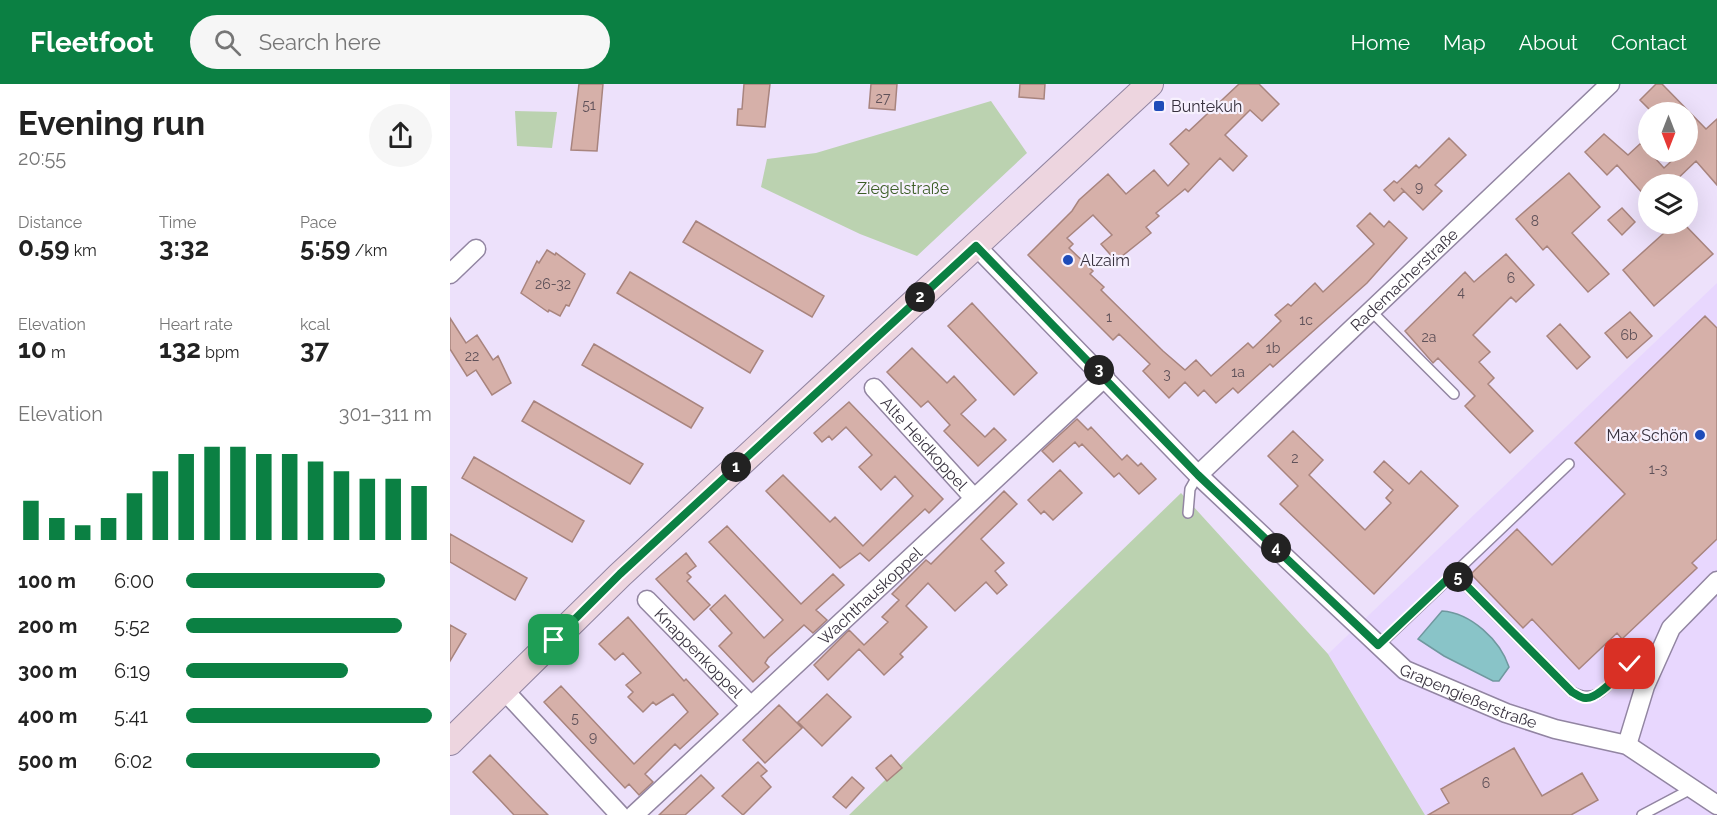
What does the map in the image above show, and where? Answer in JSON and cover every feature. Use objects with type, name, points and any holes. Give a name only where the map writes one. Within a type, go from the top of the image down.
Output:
[{"type":"main road","points":[[450,742],[628,567],[1150,84]]},
{"type":"street","name":"Rademacherstraße","points":[[1198,475],[1610,84]]},
{"type":"street","name":"Grapengießerstraße","points":[[976,246],[1105,376],[1198,475],[1405,670],[1506,713],[1556,729],[1627,745],[1717,805]]},
{"type":"street","points":[[450,274],[476,249]]},
{"type":"street","name":"Wachthauskoppel","points":[[634,815],[915,550],[1105,376]]},
{"type":"street","name":"Alte Heidkoppel","points":[[874,388],[974,498]]},
{"type":"street","points":[[1627,745],[1654,666],[1671,628],[1716,585]]},
{"type":"street","name":"Knappenkoppel","points":[[647,600],[751,706]]},
{"type":"street","points":[[504,690],[620,815]]},
{"type":"lane","points":[[1371,311],[1454,394]]},
{"type":"lane","points":[[1378,645],[1569,464]]},
{"type":"lane","points":[[1188,513],[1190,489],[1198,475]]},
{"type":"lane","points":[[1454,573],[1564,685],[1584,699],[1593,698],[1600,693],[1630,664],[1645,661],[1654,666]]},
{"type":"lane","points":[[1642,815],[1693,788]]},
{"type":"shaded area","points":[[1717,283],[1717,815],[1425,815],[1328,654]]},
{"type":"shaded area","points":[[1442,611],[1474,622],[1499,647],[1509,667],[1499,681],[1493,681],[1444,656],[1418,639]]},
{"type":"green space","name":"Ziegelstraße","points":[[991,101],[1027,153],[917,256],[860,234],[761,187],[767,159],[816,153]]},
{"type":"green space","points":[[515,111],[557,112],[552,148],[517,146]]},
{"type":"green space","points":[[1181,493],[1328,654],[1425,815],[849,815]]},
{"type":"building","points":[[579,84],[603,84],[597,151],[571,150]]},
{"type":"building","points":[[744,84],[770,84],[765,127],[737,125],[738,109],[742,109]]},
{"type":"building","points":[[871,84],[897,84],[895,110],[869,108]]},
{"type":"building","points":[[1020,84],[1045,84],[1044,99],[1019,97]]},
{"type":"building","points":[[1239,84],[1259,84],[1279,104],[1262,121],[1250,110],[1225,135],[1247,156],[1233,171],[1220,158],[1188,192],[1185,189],[1156,213],[1159,216],[1146,227],[1151,233],[1116,261],[1101,244],[1112,235],[1093,215],[1067,238],[1073,244],[1069,248],[1093,271],[1090,274],[1104,287],[1101,290],[1163,351],[1185,370],[1196,360],[1211,376],[1248,343],[1253,348],[1281,321],[1275,315],[1288,304],[1291,306],[1315,283],[1323,292],[1374,244],[1357,226],[1370,213],[1384,227],[1389,221],[1407,238],[1367,283],[1273,367],[1270,364],[1238,393],[1233,388],[1216,403],[1204,390],[1198,396],[1185,382],[1169,398],[1143,371],[1150,364],[1119,334],[1113,340],[1028,255],[1072,211],[1079,200],[1108,174],[1126,194],[1154,170],[1168,186],[1189,164],[1170,144],[1186,129],[1189,131]]},
{"type":"building","points":[[1656,84],[1662,84],[1680,102],[1642,102],[1640,100]]},
{"type":"building","points":[[1717,119],[1717,185],[1697,162],[1698,121],[1706,129]]},
{"type":"building","points":[[1604,134],[1628,155],[1638,146],[1638,162],[1658,162],[1664,168],[1670,162],[1695,162],[1682,174],[1638,174],[1638,188],[1617,165],[1607,175],[1585,152]]},
{"type":"building","points":[[1449,138],[1466,155],[1435,185],[1442,191],[1423,210],[1404,191],[1394,201],[1384,190],[1394,181],[1397,183],[1416,165],[1419,168]]},
{"type":"building","points":[[1569,173],[1600,207],[1572,233],[1609,274],[1588,292],[1547,246],[1543,250],[1516,219]]},
{"type":"building","points":[[1622,208],[1635,222],[1622,235],[1608,220]]},
{"type":"building","points":[[696,221],[824,296],[812,317],[683,242]]},
{"type":"building","points":[[1663,234],[1694,234],[1713,254],[1654,306],[1623,270]]},
{"type":"building","points":[[547,250],[555,255],[556,253],[585,274],[569,306],[566,305],[560,316],[549,310],[548,312],[521,293],[537,261],[539,263]]},
{"type":"building","points":[[1506,254],[1534,285],[1516,302],[1511,297],[1473,335],[1490,352],[1479,362],[1494,378],[1488,384],[1533,431],[1510,453],[1465,406],[1475,396],[1438,358],[1433,363],[1405,331],[1465,272],[1474,282]]},
{"type":"building","points":[[630,272],[763,351],[750,373],[617,293]]},
{"type":"building","points":[[972,303],[1037,373],[1014,395],[948,326]]},
{"type":"building","points":[[1630,312],[1652,336],[1627,358],[1605,333]]},
{"type":"building","points":[[1705,316],[1717,328],[1717,539],[1692,563],[1697,568],[1622,639],[1617,633],[1579,669],[1532,619],[1523,628],[1471,574],[1517,529],[1552,565],[1625,494],[1575,443]]},
{"type":"building","points":[[450,318],[466,343],[477,335],[493,360],[498,356],[511,383],[492,395],[476,370],[467,376],[450,349]]},
{"type":"building","points":[[1560,324],[1590,357],[1577,369],[1547,336]]},
{"type":"building","points":[[594,344],[703,408],[691,428],[582,365]]},
{"type":"building","points":[[912,348],[947,383],[954,376],[976,400],[961,414],[985,437],[994,428],[1006,440],[978,466],[944,431],[950,425],[928,401],[921,407],[887,372]]},
{"type":"building","points":[[534,401],[643,464],[630,484],[522,421]]},
{"type":"building","points":[[849,402],[943,499],[929,513],[925,509],[869,561],[860,553],[840,568],[766,491],[783,475],[830,522],[835,517],[863,546],[913,496],[895,476],[881,490],[859,467],[872,455],[846,427],[832,440],[829,436],[822,442],[814,433]]},
{"type":"building","points":[[1077,419],[1088,430],[1091,427],[1122,460],[1127,455],[1138,466],[1141,463],[1156,479],[1139,494],[1119,473],[1114,477],[1082,444],[1079,447],[1075,442],[1053,462],[1042,451]]},
{"type":"building","points":[[1293,431],[1323,460],[1309,475],[1365,530],[1391,503],[1386,498],[1393,490],[1374,472],[1384,461],[1409,484],[1421,471],[1458,506],[1374,594],[1280,504],[1298,486],[1268,456]]},
{"type":"building","points":[[474,457],[584,521],[572,542],[462,478]]},
{"type":"building","points":[[1060,470],[1082,493],[1053,520],[1044,511],[1041,514],[1028,500]]},
{"type":"building","points":[[1004,491],[1017,504],[981,539],[1004,563],[995,571],[1007,585],[997,594],[986,582],[955,611],[928,583],[906,606],[927,627],[900,654],[903,657],[884,675],[859,649],[828,680],[814,665],[849,630],[864,645],[888,622],[882,617],[899,600],[892,594],[926,560],[931,564]]},
{"type":"building","points":[[727,526],[801,604],[833,574],[844,585],[816,610],[827,620],[813,633],[804,625],[768,658],[765,663],[769,667],[753,682],[719,646],[732,633],[710,609],[725,595],[764,638],[783,620],[709,542]]},
{"type":"building","points":[[450,534],[527,578],[515,600],[450,562]]},
{"type":"building","points":[[686,553],[696,566],[687,573],[691,577],[687,581],[710,605],[694,620],[656,579]]},
{"type":"building","points":[[628,617],[684,681],[686,679],[718,714],[680,749],[675,744],[645,774],[653,782],[639,795],[629,784],[625,788],[544,702],[561,686],[634,764],[688,712],[673,694],[656,705],[653,702],[643,712],[628,697],[633,692],[626,685],[641,673],[623,653],[615,660],[599,644]]},
{"type":"building","points":[[450,625],[466,634],[450,661]]},
{"type":"building","points":[[827,694],[851,717],[822,746],[798,722]]},
{"type":"building","points":[[779,705],[802,728],[765,763],[743,740]]},
{"type":"building","points":[[1514,748],[1542,796],[1582,773],[1598,800],[1571,815],[1428,815],[1449,803],[1441,789]]},
{"type":"building","points":[[490,755],[548,815],[514,815],[473,772]]},
{"type":"building","points":[[891,755],[902,768],[887,781],[876,768]]},
{"type":"building","points":[[758,762],[767,771],[761,776],[771,787],[743,815],[722,796]]},
{"type":"building","points":[[701,775],[714,788],[685,815],[659,815]]},
{"type":"building","points":[[852,777],[864,788],[846,808],[833,797]]},
{"type":"place","name":"Buntekuh","points":[[1159,106]]},
{"type":"place","name":"Alzaim","points":[[1068,260]]},
{"type":"place","name":"Max Schön","points":[[1700,435]]},
{"type":"route","points":[[554,640],[620,574],[976,246],[1105,376],[1198,475],[1378,645],[1454,573],[1572,692],[1584,699],[1593,698],[1600,693],[1630,664]]}]
